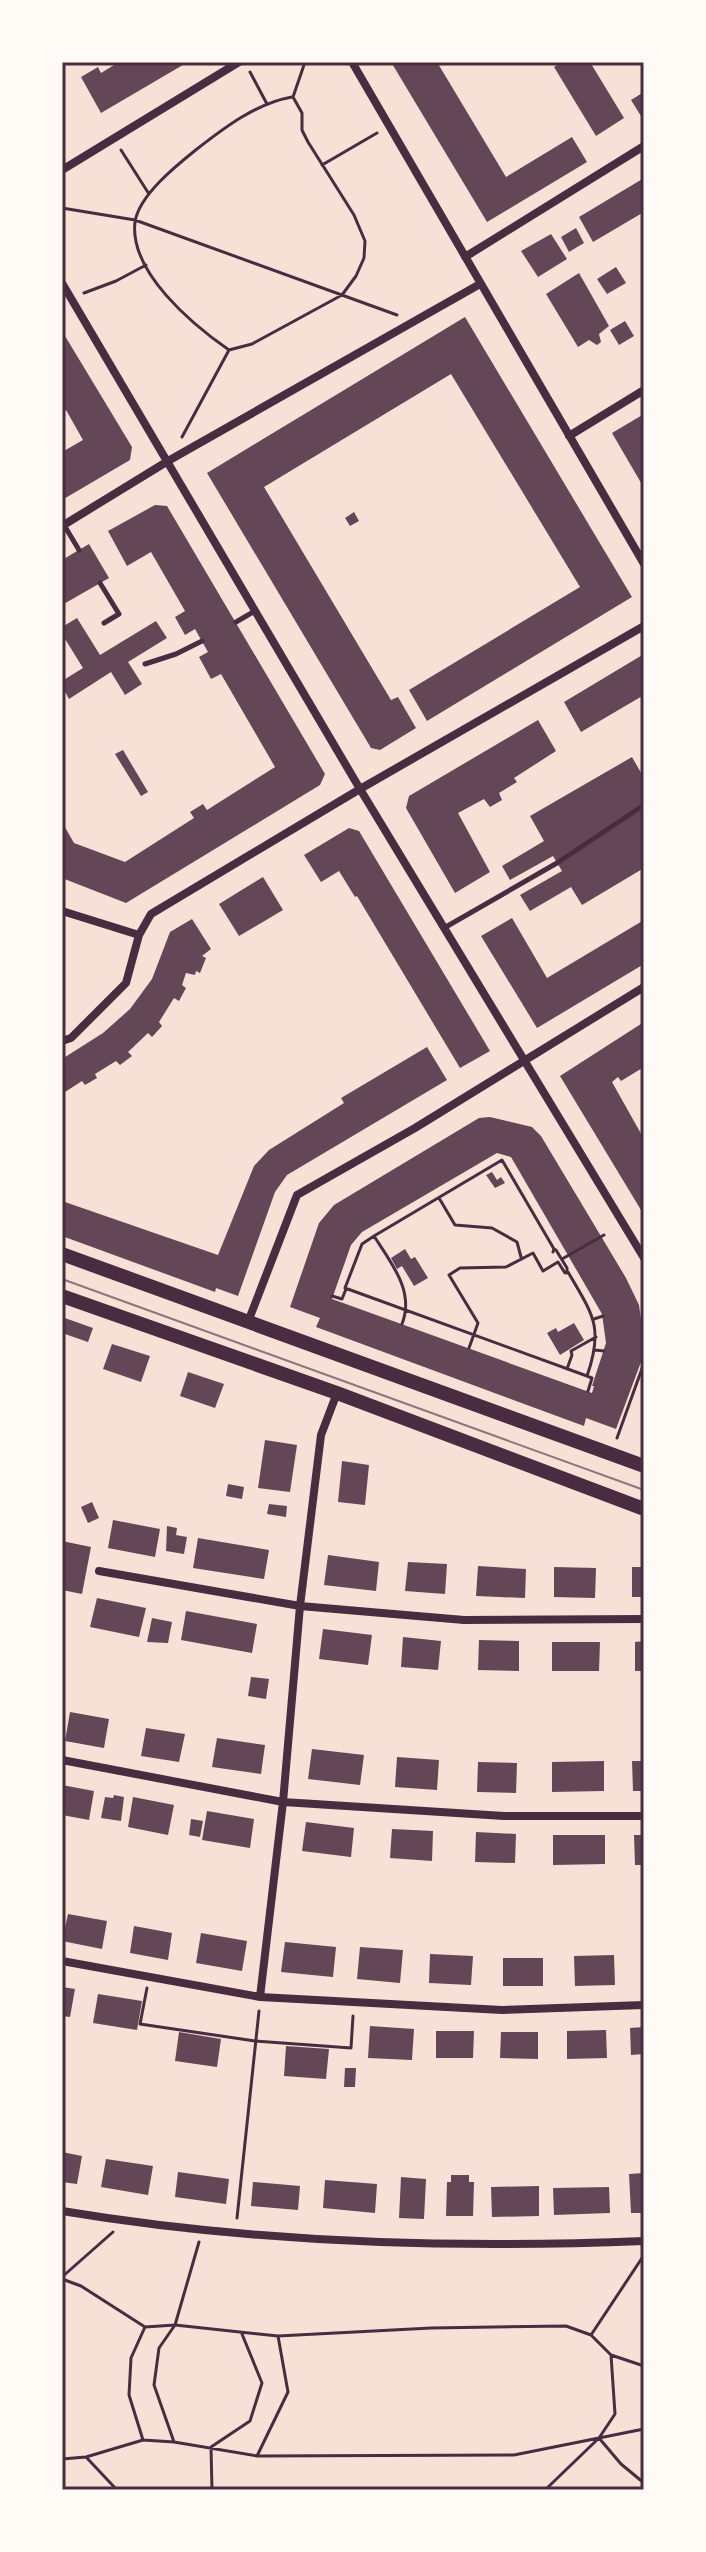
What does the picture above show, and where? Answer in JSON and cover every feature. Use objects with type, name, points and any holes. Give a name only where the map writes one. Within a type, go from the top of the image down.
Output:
[{"type":"main road","points":[[62,1254],[644,1466]]},
{"type":"main road","points":[[62,1296],[337,1393],[644,1509]]},
{"type":"street","points":[[62,170],[242,62]]},
{"type":"street","points":[[352,62],[644,564]]},
{"type":"street","points":[[465,257],[644,146]]},
{"type":"street","points":[[62,283],[360,789],[644,1258]]},
{"type":"street","points":[[63,526],[168,461],[480,284]]},
{"type":"street","points":[[569,436],[644,390]]},
{"type":"street","points":[[62,1041],[71,1038],[126,983],[139,935],[151,914],[360,789],[644,626]]},
{"type":"street","points":[[62,911],[139,935]]},
{"type":"street","points":[[248,1322],[297,1195],[415,1128],[644,987]]},
{"type":"street","points":[[260,1997],[283,1802],[300,1606],[321,1435],[337,1393]]},
{"type":"street","points":[[99,1571],[300,1606],[464,1620],[644,1619]]},
{"type":"street","points":[[62,1760],[283,1802],[504,1816],[644,1816]]},
{"type":"street","points":[[62,1961],[260,1997],[502,2010],[644,2005]]},
{"type":"street","points":[[62,2211],[126,2222],[236,2234],[349,2242],[556,2244],[644,2241]]},
{"type":"lane","points":[[63,526],[79,550]]},
{"type":"lane","points":[[100,583],[119,614],[104,623]]},
{"type":"lane","points":[[236,622],[256,611]]},
{"type":"lane","points":[[145,664],[202,641]]},
{"type":"lane","points":[[444,928],[557,863],[644,805]]},
{"type":"path","points":[[242,62],[267,104]]},
{"type":"path","points":[[168,461],[229,350],[252,344],[342,295],[364,258],[365,241],[354,215],[302,130],[302,113],[293,97],[305,62]]},
{"type":"path","points":[[229,350],[184,315],[164,292],[146,265],[137,239],[135,220],[149,194],[176,166],[217,133],[267,104],[293,97]]},
{"type":"path","points":[[322,165],[389,126]]},
{"type":"path","points":[[113,139],[149,194]]},
{"type":"path","points":[[62,208],[135,220],[416,321]]},
{"type":"path","points":[[71,298],[116,281],[146,265]]},
{"type":"path","points":[[332,1296],[342,1299],[362,1244],[502,1160],[594,1319],[595,1350],[587,1376]]},
{"type":"path","points":[[526,1202],[534,1197]]},
{"type":"path","points":[[439,1198],[455,1225],[492,1228],[517,1242],[522,1259]]},
{"type":"path","points":[[469,1348],[478,1323],[449,1275],[460,1268],[506,1267],[533,1253],[543,1271],[604,1235]]},
{"type":"path","points":[[374,1236],[403,1283],[407,1311],[402,1324]]},
{"type":"path","points":[[346,1289],[592,1378],[588,1391]]},
{"type":"path","points":[[594,1319],[603,1316]]},
{"type":"path","points":[[567,1369],[571,1351],[596,1337]]},
{"type":"path","points":[[595,1350],[604,1351]]},
{"type":"path","points":[[616,1440],[644,1363]]},
{"type":"path","points":[[149,1977],[140,2024],[255,2041],[351,2048],[354,2002]]},
{"type":"path","points":[[236,2234],[260,1997]]},
{"type":"path","points":[[126,2222],[62,2278],[81,2286],[145,2327],[175,2325],[278,2336],[431,2328],[566,2326],[591,2335],[611,2355],[644,2366]]},
{"type":"path","points":[[174,2442],[154,2385],[159,2348],[175,2325],[203,2230]]},
{"type":"path","points":[[591,2335],[644,2255]]},
{"type":"path","points":[[143,2440],[129,2395],[131,2358],[145,2327]]},
{"type":"path","points":[[211,2447],[250,2421],[262,2383],[242,2334]]},
{"type":"path","points":[[257,2456],[288,2392],[278,2336]]},
{"type":"path","points":[[545,2490],[599,2438],[615,2414],[611,2355]]},
{"type":"path","points":[[62,2459],[86,2457],[143,2440],[211,2447],[257,2456],[514,2455],[644,2429]]},
{"type":"path","points":[[599,2438],[621,2464],[644,2483]]},
{"type":"path","points":[[211,2447],[212,2490]]},
{"type":"path","points":[[86,2457],[117,2490]]},
{"type":"building","points":[[119,62],[188,62],[101,113],[81,77],[98,67],[101,73]]},
{"type":"building","points":[[391,62],[437,62],[506,177],[572,137],[587,162],[487,222]]},
{"type":"building","points":[[562,62],[590,62],[624,118],[596,136],[554,67]]},
{"type":"building","points":[[644,92],[644,121],[631,100]]},
{"type":"building","points":[[644,178],[644,212],[593,242],[579,217]]},
{"type":"building","points":[[576,228],[584,243],[569,252],[561,237]]},
{"type":"building","points":[[551,234],[567,259],[538,277],[521,251]]},
{"type":"building","points":[[616,267],[626,283],[607,294],[597,279]]},
{"type":"building","points":[[579,273],[609,326],[599,334],[601,342],[597,345],[589,340],[578,347],[546,294]]},
{"type":"building","points":[[465,317],[632,597],[427,721],[409,690],[580,587],[451,374],[264,487],[391,700],[398,697],[416,728],[380,750],[371,748],[207,473]]},
{"type":"building","points":[[625,321],[634,336],[619,345],[610,330]]},
{"type":"building","points":[[62,331],[132,447],[130,460],[62,500],[62,452],[83,440],[66,410],[62,413]]},
{"type":"building","points":[[644,414],[644,488],[612,433]]},
{"type":"building","points":[[155,505],[167,506],[325,774],[320,785],[126,903],[62,878],[62,822],[74,843],[125,862],[194,818],[190,812],[203,804],[207,810],[275,767],[221,674],[211,679],[199,657],[208,652],[195,629],[185,635],[175,617],[185,611],[151,552],[127,566],[108,531]]},
{"type":"building","points":[[354,512],[359,521],[350,526],[345,518]]},
{"type":"building","points":[[89,544],[109,578],[62,605],[62,560]]},
{"type":"building","points":[[77,618],[100,655],[156,621],[167,638],[128,662],[142,684],[125,695],[111,672],[69,699],[62,681],[83,668],[62,634],[62,627]]},
{"type":"building","points":[[644,654],[644,695],[581,732],[564,702]]},
{"type":"building","points":[[538,720],[556,751],[514,778],[517,782],[499,793],[502,800],[490,807],[484,799],[458,813],[490,872],[455,893],[406,808],[409,796]]},
{"type":"building","points":[[123,750],[148,792],[141,796],[115,754]]},
{"type":"building","points":[[632,757],[644,778],[644,868],[582,905],[571,887],[530,911],[520,895],[562,871],[553,856],[510,880],[502,866],[544,841],[530,816]]},
{"type":"building","points":[[349,828],[359,831],[490,1051],[460,1068],[339,871],[321,882],[304,855]]},
{"type":"building","points":[[263,877],[283,910],[239,936],[219,904]]},
{"type":"building","points":[[512,918],[547,978],[644,920],[644,964],[537,1028],[481,936]]},
{"type":"building","points":[[192,919],[211,949],[202,956],[206,958],[200,973],[186,973],[182,985],[186,988],[179,1001],[174,998],[159,1022],[162,1026],[152,1037],[148,1033],[128,1052],[132,1056],[120,1065],[116,1061],[95,1074],[97,1078],[85,1085],[82,1081],[62,1094],[62,1059],[103,1033],[130,1009],[152,979],[170,932]]},
{"type":"building","points":[[644,1022],[644,1067],[621,1081],[618,1077],[612,1082],[644,1139],[644,1215],[560,1076]]},
{"type":"building","points":[[427,1047],[447,1080],[287,1175],[275,1192],[238,1296],[216,1288],[215,1292],[62,1236],[62,1201],[218,1255],[254,1166],[269,1150],[344,1103],[341,1098]]},
{"type":"building","points":[[490,1117],[532,1127],[541,1136],[639,1305],[643,1334],[641,1362],[616,1429],[586,1418],[584,1426],[316,1327],[320,1318],[290,1307],[319,1223],[334,1205],[479,1118]],"holes":[[[497,1153],[511,1157],[602,1314],[606,1343],[592,1393],[332,1299],[351,1245],[362,1232]]]},
{"type":"building","points":[[492,1172],[497,1180],[501,1177],[505,1183],[495,1188],[486,1175]]},
{"type":"building","points":[[405,1249],[411,1259],[415,1257],[428,1278],[414,1286],[402,1266],[397,1269],[391,1258]]},
{"type":"building","points":[[62,1317],[93,1328],[88,1342],[62,1333]]},
{"type":"building","points":[[574,1323],[584,1340],[560,1355],[547,1333],[556,1328],[558,1332]]},
{"type":"building","points":[[112,1344],[150,1356],[141,1382],[103,1369]]},
{"type":"building","points":[[188,1372],[224,1384],[215,1408],[180,1396]]},
{"type":"building","points":[[265,1440],[297,1445],[290,1492],[258,1488]]},
{"type":"building","points":[[342,1461],[369,1465],[365,1505],[338,1502]]},
{"type":"building","points":[[228,1484],[244,1487],[242,1499],[226,1496]]},
{"type":"building","points":[[92,1502],[99,1518],[88,1523],[81,1507]]},
{"type":"building","points":[[269,1504],[287,1506],[286,1517],[267,1514]]},
{"type":"building","points":[[113,1520],[160,1529],[155,1557],[108,1548]]},
{"type":"building","points":[[167,1526],[177,1528],[176,1535],[187,1537],[184,1554],[166,1551]]},
{"type":"building","points":[[198,1538],[269,1550],[264,1579],[193,1568]]},
{"type":"building","points":[[62,1541],[91,1547],[82,1594],[62,1590]]},
{"type":"building","points":[[328,1555],[379,1562],[376,1591],[324,1585]]},
{"type":"building","points":[[408,1562],[447,1564],[445,1594],[405,1591]]},
{"type":"building","points":[[478,1566],[526,1569],[525,1598],[476,1596]]},
{"type":"building","points":[[554,1567],[596,1568],[595,1598],[554,1597]]},
{"type":"building","points":[[632,1567],[644,1567],[644,1597],[632,1597]]},
{"type":"building","points":[[97,1598],[146,1608],[139,1637],[90,1627]]},
{"type":"building","points":[[186,1611],[257,1624],[252,1653],[181,1640]]},
{"type":"building","points":[[152,1618],[172,1622],[168,1643],[147,1642]]},
{"type":"building","points":[[323,1629],[372,1635],[368,1665],[319,1659]]},
{"type":"building","points":[[403,1637],[441,1641],[438,1670],[401,1667]]},
{"type":"building","points":[[479,1640],[519,1641],[519,1671],[478,1670]]},
{"type":"building","points":[[644,1641],[644,1671],[635,1671],[635,1642]]},
{"type":"building","points":[[552,1642],[600,1642],[599,1671],[552,1671]]},
{"type":"building","points":[[251,1677],[269,1679],[266,1699],[248,1696]]},
{"type":"building","points":[[70,1712],[109,1719],[104,1748],[65,1741]]},
{"type":"building","points":[[146,1728],[185,1734],[179,1762],[141,1756]]},
{"type":"building","points":[[217,1738],[265,1745],[261,1774],[212,1767]]},
{"type":"building","points":[[312,1749],[364,1755],[360,1785],[308,1779]]},
{"type":"building","points":[[397,1757],[439,1760],[437,1790],[395,1787]]},
{"type":"building","points":[[604,1761],[604,1791],[552,1792],[552,1762]]},
{"type":"building","points":[[632,1761],[644,1761],[644,1791],[633,1791]]},
{"type":"building","points":[[478,1762],[517,1763],[516,1793],[477,1792]]},
{"type":"building","points":[[62,1785],[94,1791],[89,1820],[62,1815]]},
{"type":"building","points":[[114,1795],[124,1797],[121,1821],[101,1818],[105,1797],[113,1798]]},
{"type":"building","points":[[133,1797],[174,1805],[168,1835],[128,1827]]},
{"type":"building","points":[[207,1811],[254,1819],[250,1848],[202,1840]]},
{"type":"building","points":[[191,1819],[203,1821],[200,1837],[189,1835]]},
{"type":"building","points":[[306,1822],[354,1828],[351,1857],[302,1851]]},
{"type":"building","points":[[392,1829],[433,1831],[432,1861],[390,1858]]},
{"type":"building","points":[[476,1832],[516,1834],[515,1863],[475,1862]]},
{"type":"building","points":[[553,1835],[605,1835],[605,1864],[553,1865]]},
{"type":"building","points":[[634,1835],[644,1835],[644,1865],[635,1865]]},
{"type":"building","points":[[68,1914],[107,1921],[102,1949],[62,1941]]},
{"type":"building","points":[[134,1926],[172,1933],[168,1960],[130,1953]]},
{"type":"building","points":[[201,1933],[247,1941],[242,1971],[196,1963]]},
{"type":"building","points":[[285,1942],[336,1947],[333,1977],[281,1972]]},
{"type":"building","points":[[360,1947],[403,1950],[400,1983],[357,1979]]},
{"type":"building","points":[[430,1954],[473,1956],[471,1985],[429,1983]]},
{"type":"building","points":[[614,1955],[615,1985],[575,1986],[574,1956]]},
{"type":"building","points":[[503,1958],[543,1958],[543,1986],[503,1986]]},
{"type":"building","points":[[62,1987],[75,1989],[70,2017],[62,2016]]},
{"type":"building","points":[[98,1994],[142,2001],[137,2030],[93,2023]]},
{"type":"building","points":[[370,2026],[414,2029],[412,2060],[368,2058]]},
{"type":"building","points":[[644,2027],[644,2054],[631,2055],[630,2028]]},
{"type":"building","points":[[606,2030],[607,2058],[567,2059],[567,2031]]},
{"type":"building","points":[[436,2031],[474,2031],[473,2058],[436,2058]]},
{"type":"building","points":[[179,2032],[221,2039],[217,2067],[175,2061]]},
{"type":"building","points":[[501,2032],[538,2032],[538,2059],[500,2058]]},
{"type":"building","points":[[286,2046],[329,2049],[326,2079],[284,2076]]},
{"type":"building","points":[[345,2068],[356,2068],[355,2087],[344,2087]]},
{"type":"building","points":[[62,2152],[82,2156],[77,2184],[62,2182]]},
{"type":"building","points":[[106,2159],[153,2166],[148,2195],[101,2187]]},
{"type":"building","points":[[178,2172],[229,2179],[226,2204],[175,2197]]},
{"type":"building","points":[[644,2173],[644,2213],[631,2213],[629,2174]]},
{"type":"building","points":[[451,2175],[469,2175],[469,2182],[474,2182],[473,2216],[446,2216],[447,2182],[451,2182]]},
{"type":"building","points":[[401,2177],[426,2179],[424,2219],[399,2218]]},
{"type":"building","points":[[325,2180],[377,2184],[375,2213],[323,2208]]},
{"type":"building","points":[[253,2182],[300,2186],[298,2210],[251,2206]]},
{"type":"building","points":[[539,2186],[539,2216],[492,2217],[491,2187]]},
{"type":"building","points":[[609,2187],[610,2213],[554,2215],[553,2188]]},
{"type":"tram line","points":[[62,1279],[644,1490]]}]
